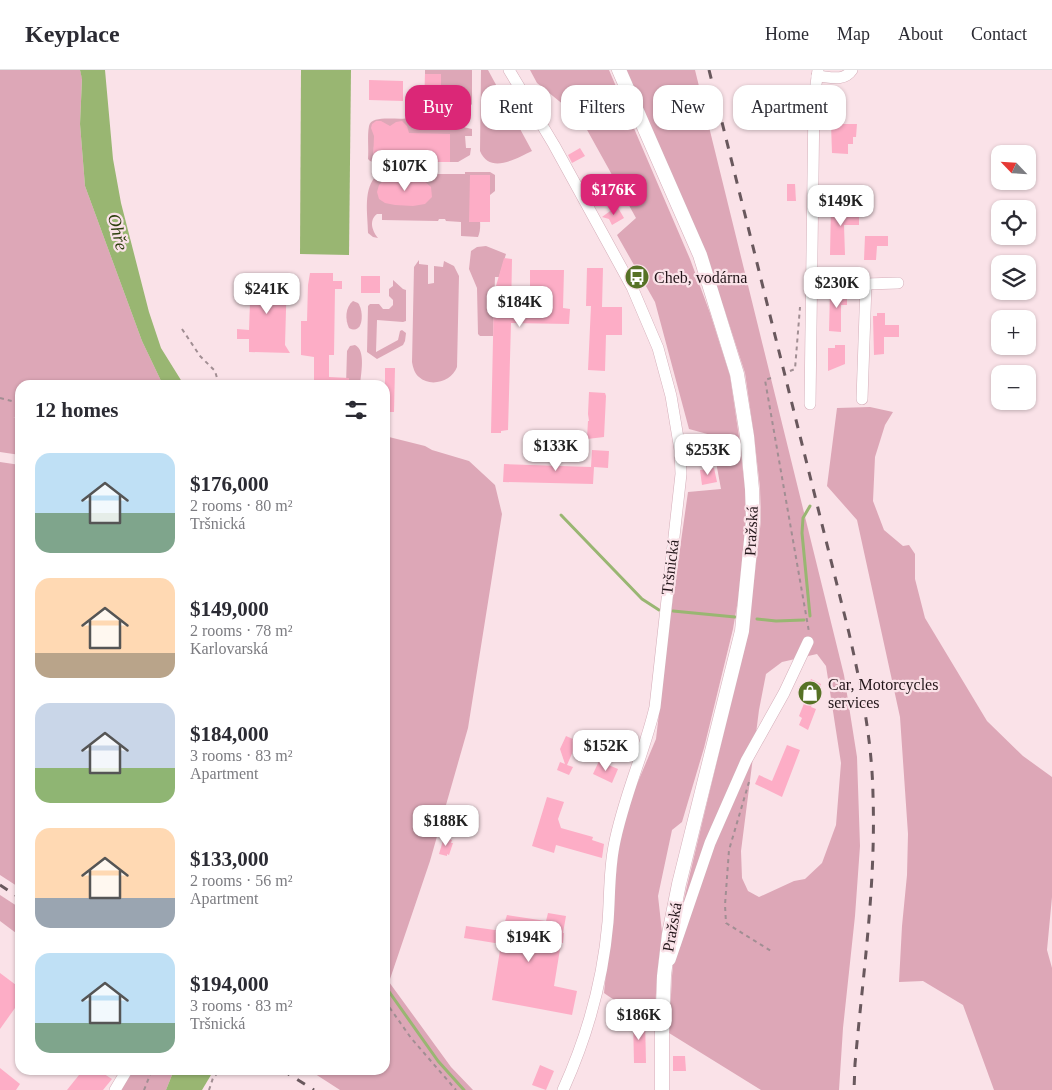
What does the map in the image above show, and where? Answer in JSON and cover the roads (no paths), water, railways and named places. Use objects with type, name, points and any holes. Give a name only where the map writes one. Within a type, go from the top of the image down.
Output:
[{"type":"main road","name":"Pražská","points":[[619,70],[700,255],[737,374],[747,436],[752,489],[753,520],[742,631],[679,884],[669,934],[664,976],[662,1090]]},
{"type":"street","name":"Tršnická","points":[[509,70],[569,172],[632,287],[646,318],[658,348],[667,379],[681,456],[680,482],[655,707],[647,739],[625,799],[617,830],[611,864],[608,922],[601,977],[581,1046],[563,1090]]},
{"type":"street","points":[[810,404],[814,99],[818,73],[842,78],[850,74],[852,70]]},
{"type":"street","points":[[812,282],[898,284]]},
{"type":"street","points":[[862,399],[866,284]]},
{"type":"street","name":"Pražská","points":[[664,976],[710,842],[746,761],[784,693],[808,642]]},
{"type":"street","points":[[115,1090],[124,1075]]},
{"type":"water","name":"Ohře","points":[[80,70],[105,70],[113,159],[121,203],[149,312],[161,348],[181,380],[161,380],[142,341],[85,186],[80,124],[82,79]]},
{"type":"water","points":[[301,70],[351,70],[349,255],[300,254]]},
{"type":"water","points":[[172,1075],[211,1075],[202,1090],[166,1090]]},
{"type":"waterway","points":[[810,506],[803,518],[802,533],[810,616]]},
{"type":"waterway","points":[[561,515],[642,599],[659,610]]},
{"type":"waterway","points":[[673,611],[735,617]]},
{"type":"waterway","points":[[757,619],[776,621],[804,620]]},
{"type":"waterway","points":[[390,993],[438,1061],[464,1090]]},
{"type":"railway","points":[[709,70],[849,633],[862,693],[868,734],[873,795],[873,862],[854,1090]]},
{"type":"railway","points":[[0,885],[15,895]]},
{"type":"railway","points":[[290,1075],[314,1090]]},
{"type":"place","name":"Cheb, vodárna","points":[[637,277]]},
{"type":"place","name":"Car, Motorcycles services","points":[[810,693]]}]
